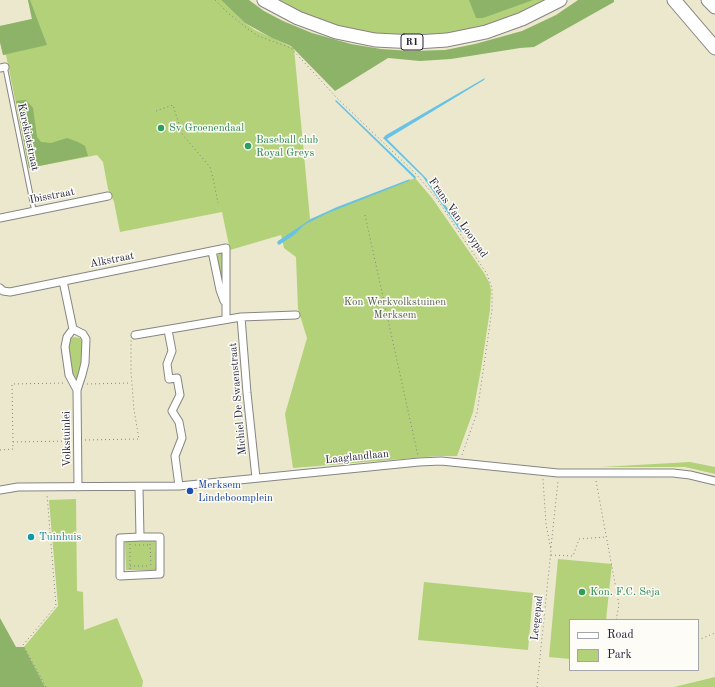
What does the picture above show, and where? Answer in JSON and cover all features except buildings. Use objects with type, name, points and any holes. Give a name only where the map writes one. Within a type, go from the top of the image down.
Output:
[{"type":"highway","name":"R1","points":[[264,0],[298,18],[336,32],[375,40],[416,42],[459,38],[486,32],[522,19],[560,0]]},
{"type":"highway","points":[[674,0],[715,48]]},
{"type":"highway","points":[[709,0],[715,7]]},
{"type":"street","name":"Ibisstraat","points":[[0,218],[108,196]]},
{"type":"street","name":"Alkstraat","points":[[1,290],[10,292],[226,248],[227,289],[225,303]]},
{"type":"street","points":[[212,251],[220,290],[225,303],[226,319]]},
{"type":"street","points":[[63,281],[73,329]]},
{"type":"street","points":[[135,335],[241,317],[296,315]]},
{"type":"street","name":"Michiel De Swaenstraat","points":[[241,317],[256,478]]},
{"type":"street","name":"Volkstuinlei","points":[[76,386],[82,375],[86,340],[83,334],[73,329],[67,337],[65,347],[69,375],[76,386],[78,487]]},
{"type":"street","points":[[168,330],[172,351],[167,364],[169,379],[177,378],[180,395],[172,411],[179,422],[182,438],[175,456],[179,486]]},
{"type":"street","name":"Laaglandlaan","points":[[0,490],[18,487],[179,486],[441,461],[558,473],[673,473],[690,475],[715,481]]},
{"type":"street","points":[[139,487],[140,538]]},
{"type":"street","points":[[160,537],[160,574],[151,575],[120,576],[120,538],[160,537]]},
{"type":"lane","name":"Karekietstraat","points":[[2,67],[34,211]]},
{"type":"path","name":"Frans Van Looypad","points":[[215,0],[228,13],[258,36],[291,48],[336,97],[416,174],[437,199],[490,281],[493,294],[492,310],[477,413],[459,463]]},
{"type":"path","points":[[156,111],[173,105],[182,134],[210,167],[218,203]]},
{"type":"path","points":[[365,215],[419,462]]},
{"type":"path","points":[[13,442],[139,439],[134,410],[131,372],[132,334],[135,335]]},
{"type":"path","points":[[0,450],[13,449],[12,384],[76,386],[132,383]]},
{"type":"path","name":"Leegepad","points":[[543,472],[546,524],[551,550]]},
{"type":"path","points":[[594,472],[619,605],[616,619]]},
{"type":"path","name":"Leegepad","points":[[537,687],[558,473]]},
{"type":"path","points":[[46,488],[56,606],[23,645],[46,687]]},
{"type":"path","points":[[550,555],[573,556],[579,539],[606,537]]},
{"type":"path","points":[[130,576],[130,545],[150,545],[151,575]]},
{"type":"path","points":[[130,566],[151,566]]},
{"type":"path","points":[[699,640],[715,633]]},
{"type":"green space","name":"Kon Werkvolkstuinen Merksem","points":[[28,0],[221,0],[245,23],[255,30],[294,48],[310,219],[415,178],[432,198],[489,282],[491,290],[490,310],[481,369],[473,412],[457,456],[438,456],[293,468],[285,414],[307,338],[298,309],[296,257],[284,248],[281,235],[230,250],[222,212],[120,232],[114,202],[108,189],[103,162],[97,155],[29,168],[6,55],[3,55],[0,42],[0,26],[32,19]]},
{"type":"green space","points":[[28,0],[30,0],[47,45],[3,55],[0,42],[0,26],[32,19]]},
{"type":"green space","points":[[221,0],[249,0],[264,11],[283,21],[312,33],[351,44],[381,49],[411,51],[445,50],[475,44],[522,31],[556,15],[578,0],[614,0],[614,2],[534,47],[451,59],[420,61],[388,58],[335,91],[291,46],[272,38],[245,23]]},
{"type":"green space","points":[[274,0],[550,0],[535,9],[468,31],[446,34],[383,37],[342,28],[312,19]]},
{"type":"green space","points":[[469,0],[533,0],[483,18],[476,18]]},
{"type":"green space","points":[[26,100],[33,108],[37,137],[41,142],[51,143],[67,138],[85,146],[88,156],[29,168],[16,101]]},
{"type":"green space","points":[[219,253],[223,253],[223,289],[217,258]]},
{"type":"green space","points":[[74,337],[80,338],[83,343],[81,369],[79,377],[76,378],[73,377],[71,372],[68,345],[70,339]]},
{"type":"green space","points":[[690,462],[715,467],[715,474],[685,467],[601,467]]},
{"type":"green space","points":[[76,499],[77,591],[83,592],[84,630],[117,618],[143,681],[142,687],[45,687],[24,647],[58,606],[49,500]]},
{"type":"green space","points":[[125,540],[155,540],[156,570],[126,570]]},
{"type":"green space","name":"Kon. F.C. Seja","points":[[558,559],[612,564],[606,619],[569,619],[569,659],[549,657]]},
{"type":"green space","points":[[424,582],[533,593],[528,650],[418,640]]},
{"type":"green space","points":[[0,618],[16,647],[24,647],[45,687],[0,687]]},
{"type":"green space","points":[[715,677],[715,687],[674,687]]},
{"type":"water","points":[[485,78],[387,139],[426,178],[463,230],[461,232],[423,177],[383,138]]},
{"type":"water","points":[[336,100],[416,177],[415,179],[335,101]]},
{"type":"water","points":[[410,179],[409,181],[328,213],[304,225],[294,235],[279,245],[277,243],[311,219],[337,207]]},
{"type":"place","name":"Sv Groenendaal","points":[[161,128]]},
{"type":"place","name":"Baseball club Royal Greys","points":[[248,146]]},
{"type":"place","name":"Merksem Lindeboomplein","points":[[190,491]]},
{"type":"place","name":"Tuinhuis","points":[[31,537]]},
{"type":"place","name":"Kon. F.C. Seja","points":[[582,592]]}]
